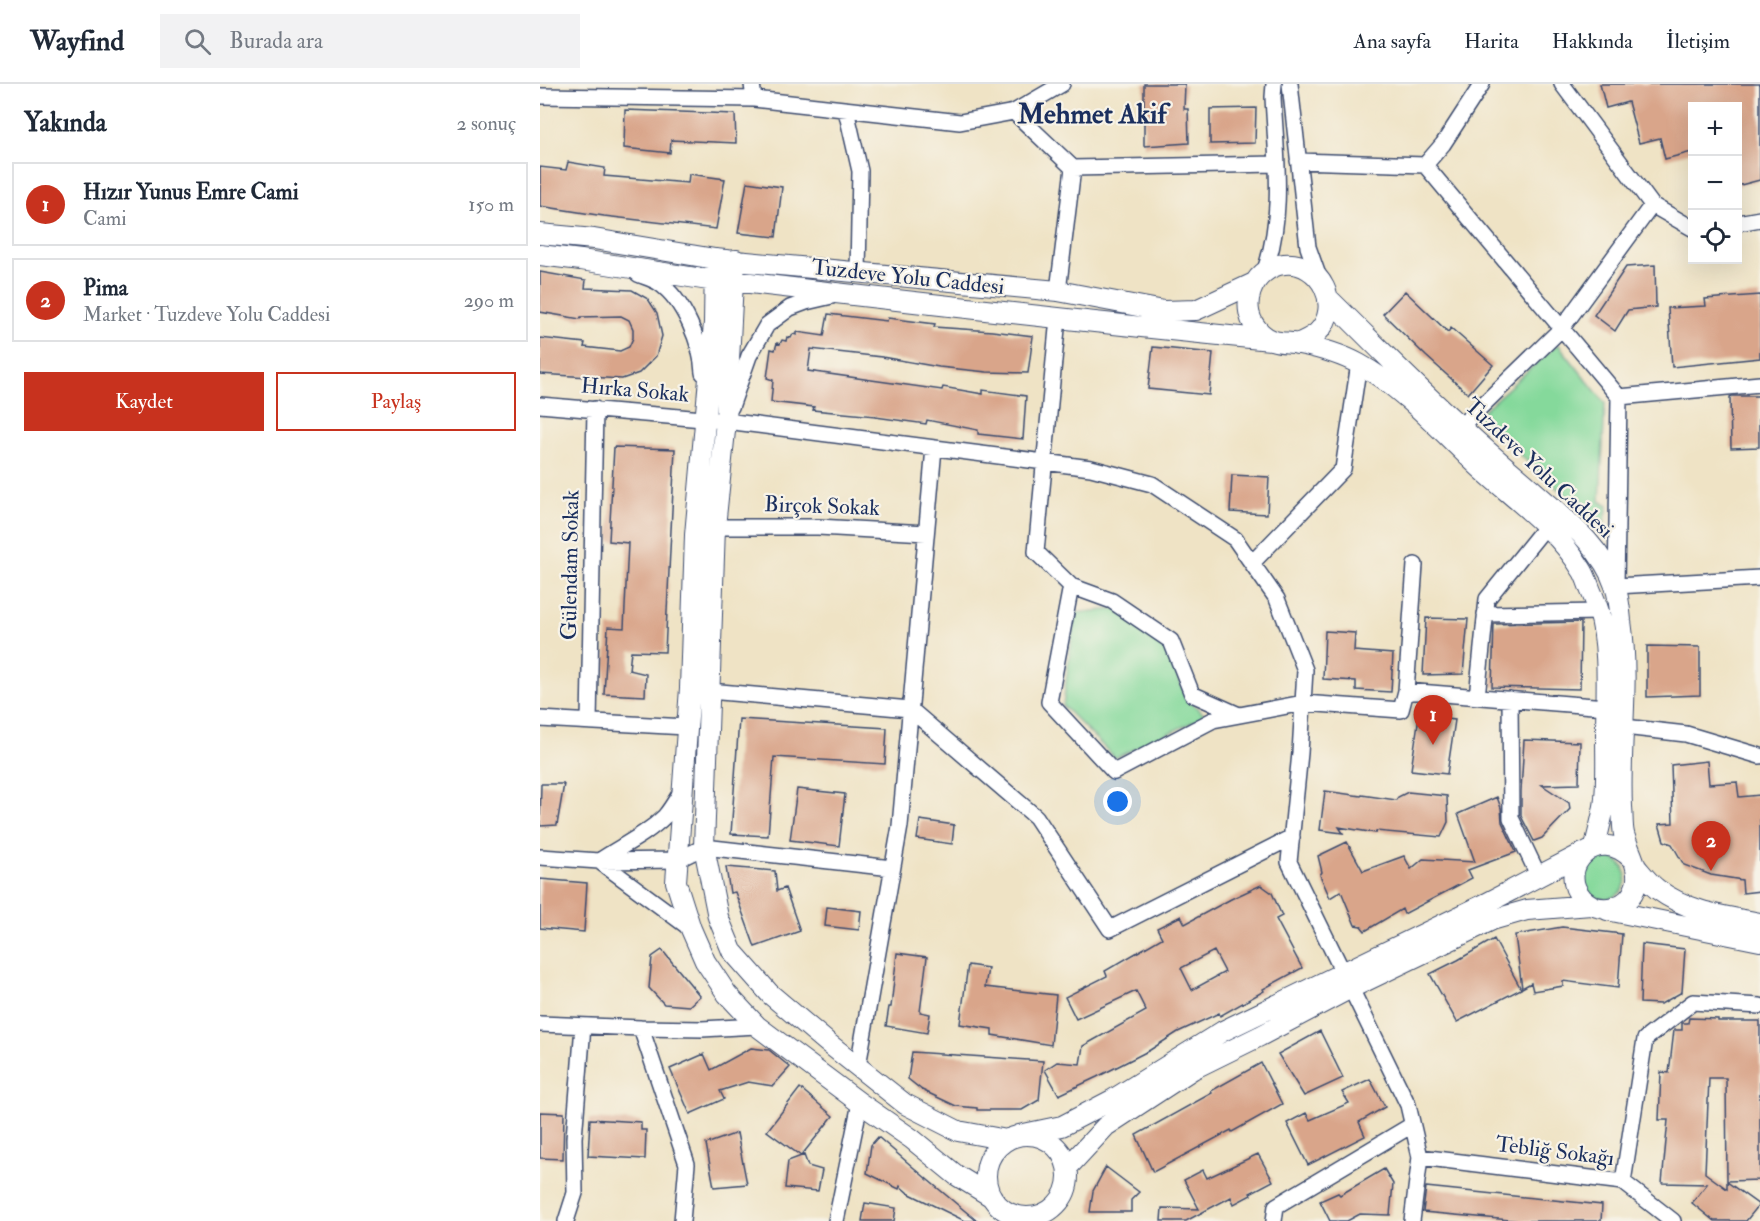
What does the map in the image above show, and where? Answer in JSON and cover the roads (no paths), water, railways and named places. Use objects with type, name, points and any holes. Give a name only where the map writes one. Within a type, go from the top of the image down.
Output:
[{"type":"main road","name":"Tuzdeve Yolu Caddesi","points":[[540,234],[594,239],[715,259],[1058,291],[1164,311],[1197,310],[1259,278]]},
{"type":"main road","name":"Tuzdeve Yolu Caddesi","points":[[540,255],[724,281],[1117,326],[1271,340]]},
{"type":"main road","points":[[715,259],[724,281]]},
{"type":"main road","points":[[716,420],[694,535],[690,688],[677,860],[676,882],[691,929],[705,961],[727,994],[757,1026],[912,1139],[956,1175],[992,1197],[1015,1218],[1036,1216],[1047,1212],[1058,1213],[1069,1181],[1064,1155],[1055,1145],[1045,1138],[1032,1134],[1013,1137],[958,1131],[905,1104],[770,994],[732,951],[718,916],[704,847],[716,527],[716,420],[714,323],[724,281],[735,260]]},
{"type":"main road","points":[[1282,264],[1303,266],[1319,278],[1326,288],[1329,299],[1328,311],[1318,332],[1308,339],[1297,344],[1284,344],[1271,340],[1252,322],[1249,296],[1259,278],[1272,267],[1282,264]]},
{"type":"main road","name":"Tuzdeve Yolu Caddesi","points":[[1329,299],[1460,427],[1583,535],[1604,562],[1616,586],[1624,645],[1623,831],[1634,863]]},
{"type":"main road","name":"Tuzdeve Yolu Caddesi","points":[[1297,344],[1326,351],[1359,363],[1393,386],[1546,526],[1583,572],[1599,612],[1605,640],[1605,800],[1590,849]]},
{"type":"main road","points":[[1068,1167],[1106,1126],[1193,1069],[1260,1036],[1346,980],[1590,849],[1605,845],[1616,846],[1625,851],[1655,888],[1679,903],[1707,913],[1760,923]]},
{"type":"main road","points":[[1590,849],[1579,859],[1574,879],[1577,890],[1583,898],[1596,907],[1760,941]]},
{"type":"main road","points":[[992,1197],[987,1185],[986,1172],[989,1159],[996,1148],[1013,1137],[1062,1126],[1113,1100],[1223,1031],[1492,920],[1527,910],[1612,908],[1622,904],[1636,888],[1638,878],[1634,863]]},
{"type":"street","points":[[540,96],[753,92],[846,110],[960,122],[1014,112],[1062,84]]},
{"type":"street","points":[[1259,278],[1271,253],[1278,202],[1274,84]]},
{"type":"street","points":[[1290,84],[1308,247],[1319,278]]},
{"type":"street","points":[[1425,165],[1443,144],[1482,84]]},
{"type":"street","points":[[1562,84],[1652,205],[1688,226]]},
{"type":"street","points":[[846,110],[860,171],[858,272]]},
{"type":"street","points":[[1014,112],[1073,168],[1276,165]]},
{"type":"street","points":[[1298,161],[1425,165],[1619,398],[1616,586],[1760,578]]},
{"type":"street","points":[[1058,291],[1073,168]]},
{"type":"street","points":[[1460,427],[1562,328],[1652,205]]},
{"type":"street","points":[[1742,222],[1760,219]]},
{"type":"street","points":[[619,266],[660,284],[678,302],[702,357],[716,420]]},
{"type":"street","points":[[716,420],[767,325],[790,308],[841,294]]},
{"type":"street","points":[[1058,318],[1036,552],[1071,586],[1112,601],[1171,641],[1192,694],[1239,715]]},
{"type":"street","points":[[1252,563],[1343,469],[1359,363]]},
{"type":"street","points":[[1619,398],[1760,384]]},
{"type":"street","name":"Hırka Sokak","points":[[540,405],[716,420],[1091,468],[1152,484],[1235,539],[1277,598],[1305,670],[1289,862],[1408,1105],[1420,1157]]},
{"type":"street","name":"Gülendam Sokak","points":[[589,722],[595,409]]},
{"type":"street","points":[[858,1066],[900,826],[934,448]]},
{"type":"street","points":[[1477,697],[1487,599],[1546,526]]},
{"type":"street","name":"Birçok Sokak","points":[[716,527],[818,527],[926,533]]},
{"type":"street","points":[[1071,586],[1049,702],[1114,772],[1213,720],[1303,703],[1401,710],[1406,691],[1415,565]]},
{"type":"street","points":[[1485,614],[1599,612]]},
{"type":"street","points":[[709,691],[910,709],[1036,817],[1110,929],[1292,837]]},
{"type":"street","points":[[1406,691],[1606,707]]},
{"type":"street","points":[[1510,699],[1511,818],[1539,877]]},
{"type":"street","points":[[540,719],[687,727]]},
{"type":"street","points":[[1624,727],[1686,734],[1760,756]]},
{"type":"street","points":[[599,861],[649,830],[667,814],[681,792]]},
{"type":"street","points":[[540,857],[599,861],[677,860],[704,847],[892,868]]},
{"type":"street","points":[[599,861],[691,929]]},
{"type":"street","points":[[1623,1182],[1645,1039],[1693,1002],[1760,1006]]},
{"type":"street","points":[[540,1023],[702,1029],[757,1026]]},
{"type":"street","points":[[566,1221],[575,1193],[574,1138],[583,1026]]},
{"type":"street","points":[[641,1028],[687,1164],[682,1221]]},
{"type":"street","points":[[836,1221],[860,1103]]},
{"type":"street","points":[[1274,1221],[1276,1206],[1412,1125]]},
{"type":"street","points":[[1412,1221],[1420,1157]]},
{"type":"street","name":"Tebliğ Sokağı","points":[[1420,1157],[1623,1182],[1673,1221]]},
{"type":"place","name":"Hızır Yunus Emre Cami","points":[[1433,745]]},
{"type":"place","name":"Pima","points":[[1711,871]]},
{"type":"district","name":"Mehmet Akif","points":[[1092,114]]}]
